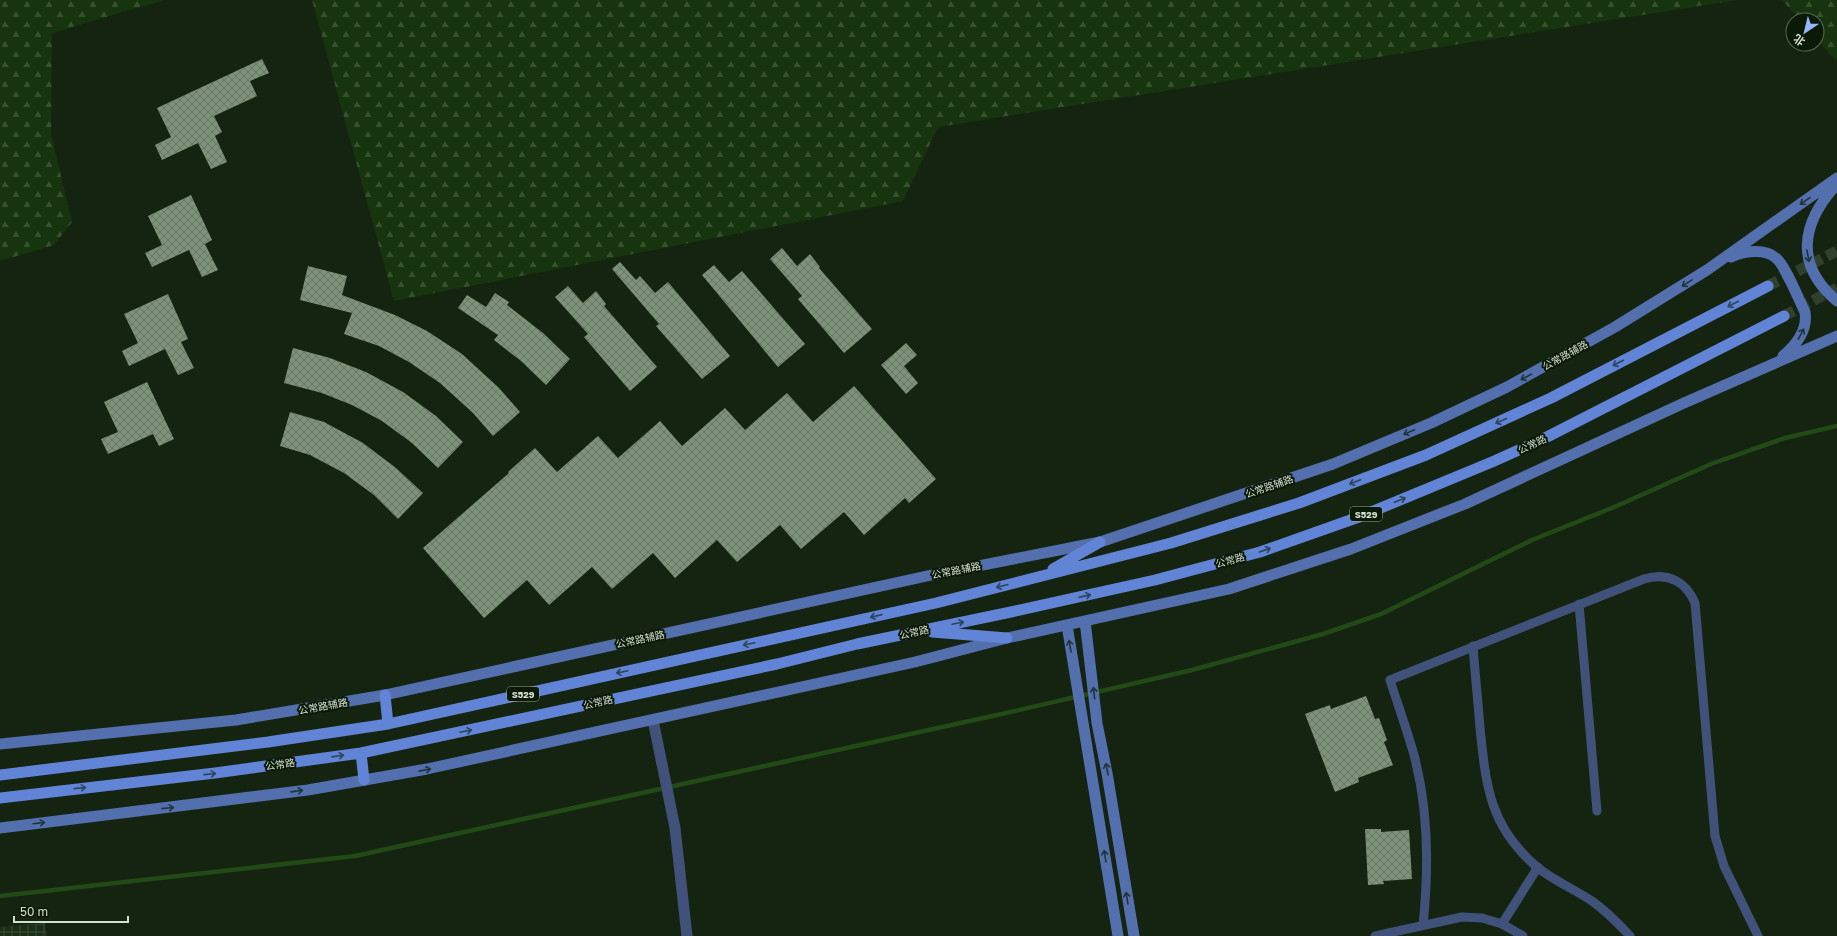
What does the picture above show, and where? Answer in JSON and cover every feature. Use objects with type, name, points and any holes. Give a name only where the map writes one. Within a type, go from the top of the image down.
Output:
[{"type":"main road","name":"公常路辅路","points":[[0,744],[236,720],[385,695],[927,576],[1100,542],[1333,464],[1431,423],[1507,387],[1615,327],[1707,270],[1837,178]]},
{"type":"main road","points":[[1837,184],[1819,207],[1811,222],[1807,236],[1807,252],[1811,268],[1825,291],[1837,301]]},
{"type":"main road","points":[[1707,270],[1734,255],[1753,252],[1771,255],[1780,263],[1806,312],[1806,318],[1805,326],[1796,344],[1775,363]]},
{"type":"main road","name":"S529","points":[[0,775],[268,742],[388,724],[936,603],[1171,543],[1299,503],[1426,455],[1551,398],[1768,286]]},
{"type":"main road","name":"公常路","points":[[0,798],[215,773],[361,753],[777,664],[857,644],[1155,580],[1260,552],[1359,517],[1445,482],[1543,439],[1784,316]]},
{"type":"main road","points":[[0,828],[210,803],[427,770],[915,662],[1007,638],[1229,590],[1351,549],[1465,504],[1837,336]]},
{"type":"main road","points":[[1040,576],[1100,542]]},
{"type":"main road","points":[[1085,621],[1097,723],[1107,773],[1134,936]]},
{"type":"main road","points":[[1067,625],[1118,936]]},
{"type":"main road","points":[[920,631],[1007,638]]},
{"type":"main road","points":[[385,695],[388,724]]},
{"type":"main road","points":[[361,753],[364,780]]},
{"type":"street","points":[[653,720],[673,816],[687,936]]},
{"type":"lane","points":[[1422,925],[1427,869],[1425,812],[1414,756],[1390,680],[1579,604],[1644,579],[1660,576],[1676,580],[1683,585],[1692,596],[1696,610],[1714,836],[1724,866],[1758,936]]},
{"type":"lane","points":[[1579,604],[1597,811]]},
{"type":"lane","points":[[1473,646],[1485,776],[1491,802],[1502,827],[1514,843],[1538,867],[1592,901],[1614,919],[1630,936]]},
{"type":"lane","points":[[1502,924],[1538,867]]},
{"type":"lane","points":[[1375,936],[1462,917],[1482,918],[1502,924],[1523,936]]},
{"type":"shaded area","points":[[45,923],[47,936],[0,936],[0,927]]},
{"type":"green space","points":[[0,0],[164,0],[52,33],[51,134],[72,222],[54,245],[0,261]]},
{"type":"green space","points":[[312,0],[1737,0],[938,127],[903,201],[394,301]]},
{"type":"green space","points":[[1782,0],[1837,0],[1837,58],[1835,60],[1825,48],[1825,12],[1793,12]]},
{"type":"building","points":[[262,59],[269,73],[250,81],[257,96],[214,116],[222,132],[215,136],[227,162],[211,169],[198,143],[162,160],[155,145],[171,137],[157,108]]},
{"type":"building","points":[[191,195],[212,240],[205,244],[218,270],[202,277],[189,250],[152,267],[145,253],[162,245],[148,216]]},
{"type":"building","points":[[782,248],[797,266],[810,254],[820,267],[819,268],[872,329],[844,353],[798,299],[802,296],[770,259]]},
{"type":"building","points":[[620,262],[636,280],[640,276],[655,293],[668,282],[730,356],[702,379],[656,326],[659,324],[612,269]]},
{"type":"building","points":[[714,265],[729,282],[742,271],[805,344],[778,367],[702,275]]},
{"type":"building","points":[[308,266],[347,276],[342,295],[395,315],[427,331],[462,354],[499,388],[520,412],[493,436],[473,413],[440,383],[409,362],[379,346],[344,334],[352,313],[300,300]]},
{"type":"building","points":[[568,286],[583,303],[596,291],[606,304],[604,306],[657,367],[630,391],[584,337],[588,334],[555,297]]},
{"type":"building","points":[[495,293],[509,302],[507,305],[543,333],[570,359],[546,385],[521,361],[494,340],[498,335],[458,308],[467,295],[486,307]]},
{"type":"building","points":[[168,294],[188,339],[181,342],[194,368],[178,375],[165,349],[129,366],[122,351],[138,343],[124,314]]},
{"type":"building","points":[[906,343],[917,355],[904,366],[918,383],[906,394],[881,365]]},
{"type":"building","points":[[293,348],[330,358],[366,372],[403,392],[436,416],[463,442],[438,468],[412,443],[382,421],[352,405],[322,393],[284,383]]},
{"type":"building","points":[[147,382],[174,439],[159,446],[153,434],[108,454],[101,439],[118,432],[104,402]]},
{"type":"building","points":[[854,386],[936,479],[909,503],[905,498],[864,535],[844,512],[801,549],[780,525],[737,562],[717,540],[675,578],[653,553],[612,589],[592,567],[549,605],[527,580],[484,618],[423,548],[509,473],[508,472],[535,448],[557,472],[598,436],[618,458],[660,421],[682,446],[725,408],[745,430],[787,393],[813,422]]},
{"type":"building","points":[[290,412],[324,422],[363,443],[396,468],[423,493],[398,519],[374,495],[344,473],[310,455],[280,446]]},
{"type":"building","points":[[1366,696],[1375,719],[1379,718],[1387,740],[1384,742],[1393,765],[1358,778],[1359,782],[1335,792],[1305,714],[1330,705],[1331,709]]},
{"type":"building","points":[[1365,829],[1381,829],[1381,832],[1409,830],[1412,879],[1383,881],[1384,884],[1368,885]]},
{"type":"waterway","points":[[0,896],[355,856],[1006,713],[1192,670],[1323,634],[1381,614],[1532,540],[1612,508],[1711,464],[1785,438],[1837,426]]},
{"type":"tunnel","points":[[1768,286],[1837,251]]},
{"type":"tunnel","points":[[1784,316],[1837,288]]}]
